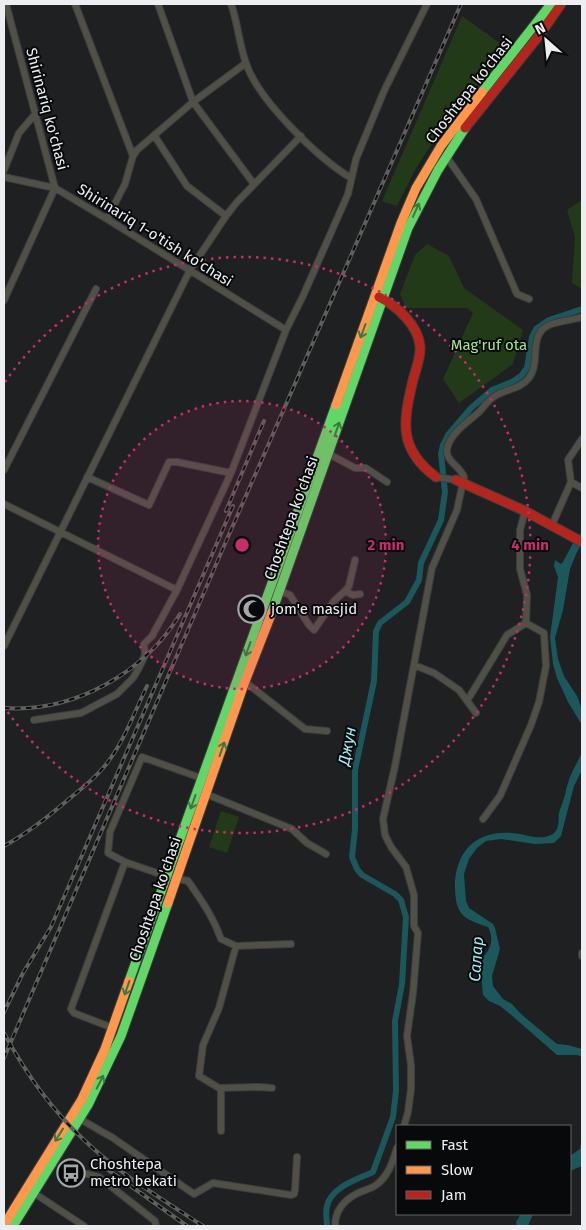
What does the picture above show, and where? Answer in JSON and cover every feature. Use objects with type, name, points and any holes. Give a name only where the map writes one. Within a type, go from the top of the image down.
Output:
[{"type":"main road","name":"Choshtepa ko'chasi","points":[[380,297],[401,223],[426,170],[466,112],[521,46],[551,4]]},
{"type":"main road","name":"Choshtepa ko'chasi","points":[[4,1225],[82,1099],[98,1065],[113,1028],[201,778],[380,297],[425,190],[472,117],[528,50],[561,4]]},
{"type":"main road","points":[[380,297],[402,312],[415,331],[420,343],[420,355],[407,404],[405,434],[415,458],[426,471],[436,477]]},
{"type":"main road","name":"Choshtepa ko'chasi","points":[[13,1226],[80,1119],[99,1084],[121,1036],[244,684],[280,591],[308,508],[329,454],[359,356]]},
{"type":"main road","points":[[459,481],[525,511],[578,540]]},
{"type":"street","name":"Shirinariq ko'chasi","points":[[4,300],[55,188],[6,4]]},
{"type":"street","points":[[75,4],[133,156]]},
{"type":"street","points":[[158,4],[193,102],[254,184]]},
{"type":"street","points":[[231,4],[246,63],[252,78],[270,105],[300,136],[338,170],[351,178]]},
{"type":"street","points":[[34,720],[81,713],[125,688],[133,678],[145,655],[144,644],[152,636],[177,590],[231,473],[286,330],[348,194],[356,159],[384,91],[427,4]]},
{"type":"street","points":[[107,219],[125,184],[133,156],[154,135],[193,102],[246,63]]},
{"type":"street","points":[[4,170],[19,133],[36,113]]},
{"type":"street","points":[[154,135],[187,186],[226,216]]},
{"type":"street","points":[[4,646],[190,270],[226,216],[300,136]]},
{"type":"street","points":[[446,156],[476,199],[518,294],[529,299]]},
{"type":"street","name":"Shirinariq 1-o'tish ko'chasi","points":[[4,177],[55,188],[286,330]]},
{"type":"street","points":[[4,470],[96,289]]},
{"type":"street","points":[[404,1125],[408,1112],[411,1064],[407,1036],[418,933],[414,926],[414,895],[406,867],[391,847],[385,835],[382,819],[395,766],[432,568],[457,510],[459,481],[462,473],[447,456],[447,449],[461,426],[496,395],[525,383],[530,377],[534,370],[539,332],[551,324],[582,317]]},
{"type":"street","points":[[552,525],[571,482],[568,460],[582,439]]},
{"type":"street","points":[[329,454],[355,468],[366,468],[387,482]]},
{"type":"street","points":[[87,477],[149,505],[169,462],[231,473]]},
{"type":"street","points":[[436,477],[459,481]]},
{"type":"street","points":[[571,482],[582,488]]},
{"type":"street","points":[[4,504],[177,590]]},
{"type":"street","points":[[525,511],[520,530],[520,568],[527,595],[526,624]]},
{"type":"street","points":[[280,591],[290,595],[314,630],[334,601],[349,586],[355,560]]},
{"type":"street","points":[[346,591],[353,595],[360,594]]},
{"type":"street","points":[[467,701],[507,635],[526,624]]},
{"type":"street","points":[[483,819],[500,796],[539,702],[546,666],[544,632],[526,624]]},
{"type":"street","points":[[414,665],[434,673],[459,690],[476,713]]},
{"type":"street","points":[[244,684],[249,685],[305,729],[327,731]]},
{"type":"street","points":[[201,778],[142,757],[110,832],[108,852],[126,862],[166,876],[188,881],[207,907],[221,938],[236,946],[292,944]]},
{"type":"street","points":[[206,794],[292,829],[307,843],[326,854]]},
{"type":"street","points":[[113,1028],[74,1013],[71,1009],[126,862]]},
{"type":"street","points":[[236,946],[219,1008],[203,1045],[199,1076],[220,1088],[272,1088]]},
{"type":"street","points":[[220,1088],[221,1130]]},
{"type":"street","points":[[80,1119],[113,1138],[194,1194],[213,1182],[294,1194],[297,1157]]},
{"type":"street","points":[[335,1226],[335,1218],[340,1208],[357,1193],[376,1185],[387,1173],[396,1150]]},
{"type":"street","points":[[87,1174],[99,1177],[155,1221],[156,1226]]},
{"type":"street","points":[[34,1193],[84,1226]]},
{"type":"green space","points":[[462,16],[508,49],[447,121],[416,168],[397,206],[382,201]]},
{"type":"green space","points":[[582,200],[582,289],[572,283],[575,237],[567,210]]},
{"type":"green space","name":"Mag'ruf ota","points":[[427,244],[449,256],[464,288],[523,330],[513,364],[459,403],[443,379],[473,313],[467,308],[406,308],[400,294],[415,255]]},
{"type":"green space","points":[[221,811],[239,817],[227,853],[209,847]]},
{"type":"water","points":[[582,532],[582,544],[570,569],[563,610],[555,638],[558,659],[564,676],[577,696],[581,707],[582,725],[568,702],[557,678],[553,664],[550,637],[558,577],[554,566],[555,560],[561,564],[563,562],[573,543]]},
{"type":"water","name":"Салар","points":[[582,752],[582,770],[574,786],[561,836],[554,843],[535,844],[501,839],[486,841],[477,848],[469,859],[464,874],[466,901],[469,908],[493,924],[495,928],[500,949],[492,976],[493,986],[503,999],[512,1004],[557,1044],[582,1049],[582,1057],[577,1055],[557,1055],[510,1014],[483,995],[480,961],[490,945],[490,932],[488,927],[463,915],[456,900],[455,886],[456,873],[460,861],[474,843],[484,837],[496,833],[516,833],[543,837],[555,832],[558,827],[559,811],[569,779]]},
{"type":"water","points":[[582,1135],[582,1166],[571,1171],[571,1155],[580,1149]]},
{"type":"water","points":[[520,1215],[533,1215],[528,1226],[517,1226],[516,1222]]},
{"type":"waterway","name":"Джун","points":[[327,1226],[326,1208],[334,1194],[353,1181],[373,1172],[393,1117],[396,1091],[395,1021],[402,984],[406,917],[401,900],[395,894],[362,875],[352,857],[355,829],[355,770],[374,681],[376,631],[380,623],[407,602],[419,580],[421,563],[441,520],[445,492],[441,454],[448,435],[471,408],[492,390],[521,376],[527,368],[532,337],[536,329],[549,320],[582,309]]},
{"type":"railway","points":[[4,1058],[224,546],[461,4]]},
{"type":"railway","points":[[226,511],[264,421]]},
{"type":"railway","points":[[4,1012],[23,973],[51,927],[233,506]]},
{"type":"railway","points":[[4,708],[30,708],[56,704],[81,696],[105,685],[127,671],[147,654],[165,635],[180,614]]},
{"type":"railway","points":[[4,846],[46,818],[99,772],[110,759],[122,739],[147,686]]},
{"type":"railway","points":[[4,1033],[39,1089],[83,1139],[111,1163],[156,1196],[203,1226]]},
{"type":"railway","points":[[104,1167],[187,1226]]},
{"type":"traffic: fast","points":[[482,92],[551,4]]},
{"type":"traffic: fast","points":[[272,612],[408,228],[438,170],[465,128]]},
{"type":"traffic: fast","points":[[129,981],[336,405]]},
{"type":"traffic: fast","points":[[13,1226],[88,1105],[121,1036],[168,903]]},
{"type":"traffic: slow","points":[[336,405],[401,223],[416,188],[441,146],[482,92]]},
{"type":"traffic: slow","points":[[168,903],[244,684],[272,612]]},
{"type":"traffic: slow","points":[[4,1225],[82,1099],[105,1049],[129,981]]},
{"type":"traffic: jam","points":[[465,128],[541,33],[561,4]]},
{"type":"traffic: jam","points":[[379,297],[406,317],[418,338],[420,354],[407,409],[406,434],[415,456],[436,477]]},
{"type":"traffic: jam","points":[[456,480],[525,511],[582,542]]},
{"type":"place","name":"jom'e masjid","points":[[252,609]]},
{"type":"place","name":"Choshtepa metro bekati","points":[[71,1173]]}]
